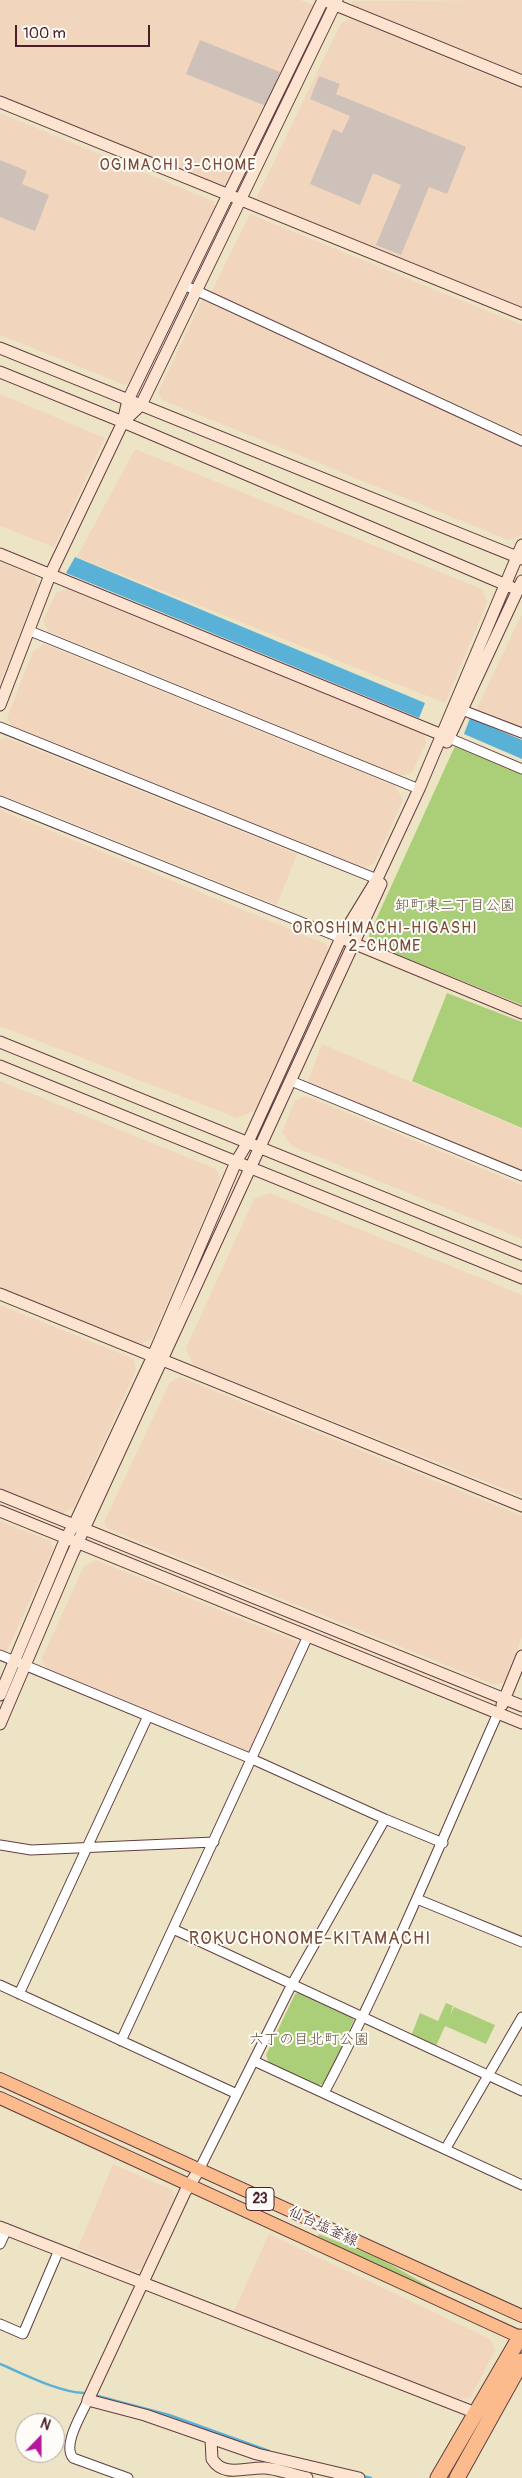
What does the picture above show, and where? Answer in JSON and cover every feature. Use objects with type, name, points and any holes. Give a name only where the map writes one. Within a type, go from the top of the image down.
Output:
[{"type":"highway","points":[[438,2478],[521,2336]]},
{"type":"highway","points":[[457,2478],[522,2361]]},
{"type":"main road","name":"仙台塩釜線","points":[[0,2079],[522,2316]]},
{"type":"main road","name":"仙台塩釜線","points":[[0,2098],[521,2336]]},
{"type":"street","points":[[330,1],[522,81]]},
{"type":"street","points":[[0,705],[50,575],[123,422],[128,400],[227,196],[330,1]]},
{"type":"street","points":[[123,422],[141,405],[239,201],[330,1]]},
{"type":"street","points":[[0,102],[239,201],[522,314]]},
{"type":"street","points":[[184,286],[522,441]]},
{"type":"street","points":[[0,348],[519,558]]},
{"type":"street","points":[[0,372],[506,584],[521,587],[419,789],[377,879],[341,938],[248,1142],[236,1162],[158,1358]]},
{"type":"street","points":[[459,708],[506,584],[519,558],[522,545]]},
{"type":"street","points":[[0,554],[522,769]]},
{"type":"street","points":[[30,631],[419,789]]},
{"type":"street","points":[[459,708],[522,733]]},
{"type":"street","points":[[0,727],[377,879]]},
{"type":"street","points":[[0,1724],[27,1665],[78,1542],[79,1527],[158,1358],[292,1081],[445,737]]},
{"type":"street","points":[[0,801],[354,943],[522,1013]]},
{"type":"street","points":[[0,1042],[522,1254]]},
{"type":"street","points":[[0,1066],[522,1278]]},
{"type":"street","points":[[292,1081],[522,1176]]},
{"type":"street","points":[[0,1294],[522,1506]]},
{"type":"street","points":[[0,1495],[522,1706]]},
{"type":"street","points":[[0,1511],[522,1723]]},
{"type":"street","points":[[0,1695],[66,1538],[79,1527]]},
{"type":"street","points":[[122,2041],[308,1636]]},
{"type":"street","points":[[0,1655],[252,1759],[384,1819],[443,1843]]},
{"type":"street","points":[[324,2093],[364,2017],[443,1843],[522,1656]]},
{"type":"street","points":[[19,1994],[148,1716]]},
{"type":"street","points":[[128,2478],[107,2474],[73,2458],[69,2453],[69,2444],[189,2183],[199,2170],[292,1984],[384,1819]]},
{"type":"street","points":[[0,1845],[30,1850],[87,1846],[214,1842]]},
{"type":"street","points":[[417,1899],[522,1942]]},
{"type":"street","points":[[173,1929],[522,2091]]},
{"type":"street","points":[[0,1985],[237,2094]]},
{"type":"street","points":[[446,2148],[522,2017]]},
{"type":"street","points":[[254,2061],[446,2148],[522,2185]]},
{"type":"street","points":[[0,2244],[3,2228],[476,2413]]},
{"type":"street","points":[[0,2324],[23,2334],[59,2250]]},
{"type":"street","points":[[88,2400],[145,2415],[257,2454],[359,2478]]},
{"type":"street","points":[[211,2439],[212,2459],[222,2470],[236,2473],[256,2468],[268,2468],[307,2478]]},
{"type":"shaded area","points":[[0,0],[300,0],[315,6],[227,188],[0,95]]},
{"type":"shaded area","points":[[522,0],[522,77],[355,9],[351,1]]},
{"type":"shaded area","points":[[351,19],[522,89],[522,310],[262,207],[256,199],[341,23]]},
{"type":"shaded area","points":[[200,40],[280,72],[266,106],[186,74]]},
{"type":"shaded area","points":[[319,76],[340,84],[336,94],[466,147],[447,194],[429,187],[401,255],[376,245],[401,185],[373,173],[360,205],[310,184],[333,129],[342,133],[350,116],[310,99]]},
{"type":"shaded area","points":[[0,113],[213,201],[217,211],[132,380],[125,385],[0,335]]},
{"type":"shaded area","points":[[0,160],[27,171],[22,184],[49,195],[35,231],[0,217]]},
{"type":"shaded area","points":[[250,214],[522,325],[522,434],[211,293]]},
{"type":"shaded area","points":[[202,300],[522,446],[522,535],[509,540],[162,400],[158,393]]},
{"type":"shaded area","points":[[0,394],[105,438],[54,547],[0,526]]},
{"type":"shaded area","points":[[135,449],[482,589],[487,603],[445,703],[77,557]]},
{"type":"shaded area","points":[[0,562],[34,576],[39,585],[0,683]]},
{"type":"shaded area","points":[[71,587],[424,734],[426,743],[412,772],[401,776],[48,631],[43,620],[56,593]]},
{"type":"shaded area","points":[[522,616],[522,729],[476,710]]},
{"type":"shaded area","points":[[44,644],[395,786],[403,800],[374,864],[361,868],[12,726],[7,718],[33,651]]},
{"type":"shaded area","points":[[7,738],[297,854],[277,905],[0,794],[0,739]]},
{"type":"shaded area","points":[[0,810],[326,944],[329,952],[259,1109],[237,1118],[0,1026]]},
{"type":"shaded area","points":[[322,1044],[522,1129],[522,1170],[312,1085],[308,1081]]},
{"type":"shaded area","points":[[0,1081],[216,1169],[220,1180],[152,1338],[141,1344],[0,1287]]},
{"type":"shaded area","points":[[306,1096],[522,1185],[522,1239],[292,1146],[282,1132],[295,1101]]},
{"type":"shaded area","points":[[270,1193],[522,1295],[522,1496],[193,1365],[186,1348],[254,1199]]},
{"type":"shaded area","points":[[0,1305],[134,1359],[136,1370],[74,1507],[63,1513],[0,1488]]},
{"type":"shaded area","points":[[180,1377],[522,1516],[522,1637],[504,1683],[493,1684],[106,1528],[104,1522],[170,1382]]},
{"type":"shaded area","points":[[0,1521],[50,1541],[53,1550],[6,1653],[0,1651]]},
{"type":"shaded area","points":[[96,1560],[300,1643],[251,1754],[46,1669],[42,1658],[84,1566]]},
{"type":"shaded area","points":[[113,2164],[172,2190],[175,2199],[141,2269],[133,2271],[78,2248]]},
{"type":"shaded area","points":[[269,2234],[490,2339],[495,2350],[471,2397],[458,2399],[234,2311]]},
{"type":"green space","name":"卸町東二丁目公園","points":[[455,746],[522,774],[522,1005],[371,944],[369,935]]},
{"type":"green space","points":[[447,993],[522,1022],[522,1128],[412,1081]]},
{"type":"green space","name":"六丁の目北町公園","points":[[300,1992],[348,2014],[354,2020],[325,2083],[317,2086],[269,2063],[266,2055],[295,1994]]},
{"type":"green space","points":[[446,2003],[453,2006],[450,2016],[454,2007],[495,2025],[486,2044],[445,2026],[436,2046],[411,2036],[420,2013],[438,2021]]},
{"type":"green space","points":[[319,2234],[381,2259],[437,2291],[436,2293],[374,2265],[318,2236]]},
{"type":"water","points":[[75,557],[425,703],[419,718],[66,573]]},
{"type":"water","points":[[470,718],[522,740],[522,759],[464,734]]},
{"type":"waterway","points":[[0,2364],[52,2386],[84,2393]]},
{"type":"waterway","points":[[94,2395],[169,2415],[269,2451]]},
{"type":"waterway","points":[[363,2476],[371,2478]]},
{"type":"district","name":"OGIMACHI 3-CHOME","points":[[178,166]]},
{"type":"district","name":"OROSHIMACHI-HIGASHI 2-CHOME","points":[[385,938]]},
{"type":"district","name":"ROKUCHONOME-KITAMACHI","points":[[310,1939]]}]
